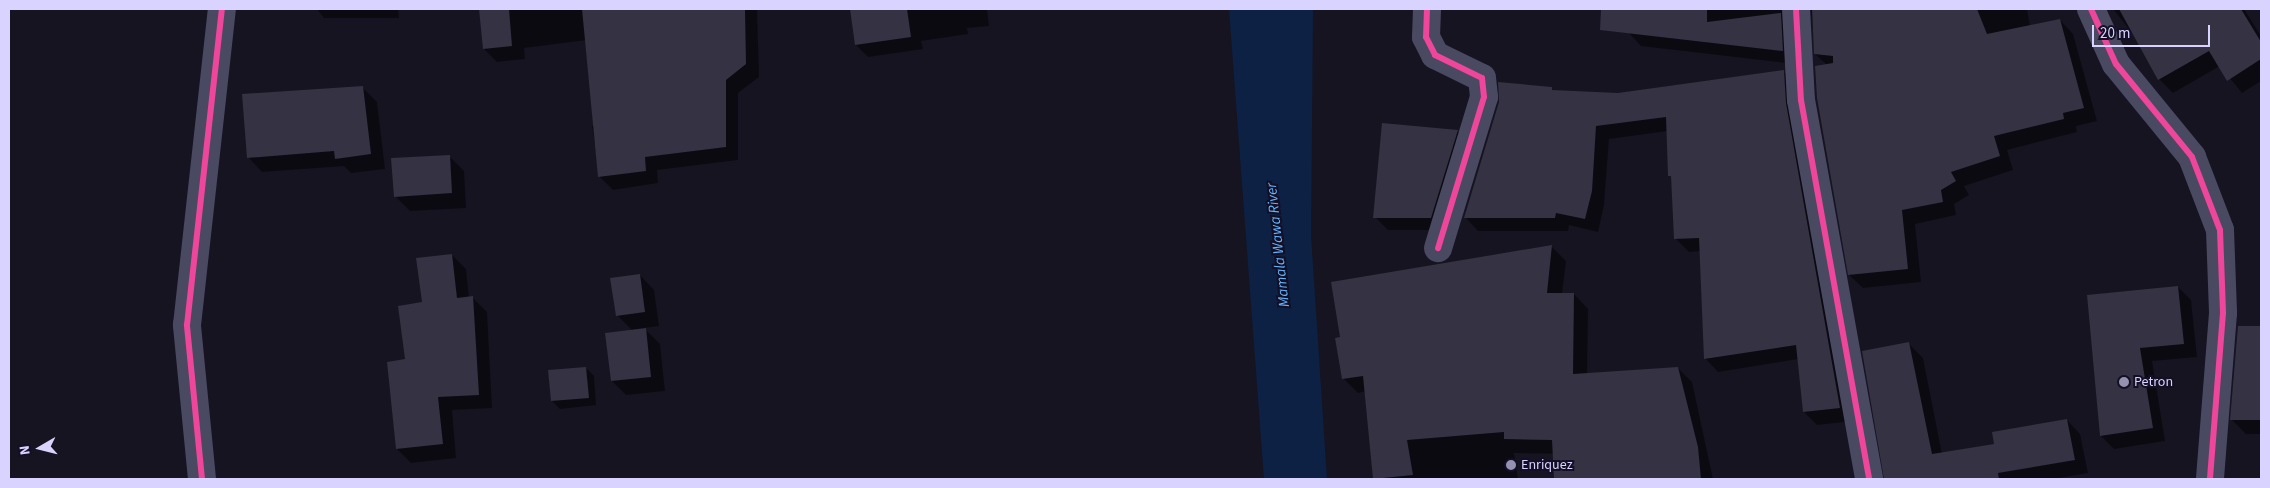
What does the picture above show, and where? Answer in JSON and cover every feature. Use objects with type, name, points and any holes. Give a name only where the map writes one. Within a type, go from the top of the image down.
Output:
[{"type":"street","points":[[202,479],[187,325],[222,9]]},
{"type":"street","points":[[1427,9],[1426,37],[1435,54],[1482,78],[1484,97],[1438,248]]},
{"type":"street","points":[[1796,9],[1801,100],[1869,479]]},
{"type":"street","points":[[2091,9],[2116,64],[2192,157],[2220,230],[2223,313],[2210,479]]},
{"type":"water","name":"Mamala Wawa River","points":[[1229,9],[1313,9],[1311,235],[1327,479],[1264,479]]},
{"type":"building","points":[[479,9],[509,9],[512,46],[483,49]]},
{"type":"building","points":[[582,9],[745,9],[746,64],[726,80],[726,147],[645,157],[646,171],[598,177]]},
{"type":"building","points":[[850,9],[907,9],[911,37],[855,45]]},
{"type":"building","points":[[1601,9],[1707,9],[1707,22],[1781,13],[1783,51],[1600,30]]},
{"type":"building","points":[[1812,9],[1977,9],[1987,34],[2060,19],[2084,108],[2063,113],[2064,119],[1994,136],[2000,156],[1951,172],[1956,181],[1941,190],[1943,202],[1902,210],[1908,269],[1848,275],[1817,98],[1815,66],[1833,63],[1833,56],[1814,54]]},
{"type":"building","points":[[2119,9],[2241,9],[2261,42],[2261,59],[2227,81],[2209,51],[2158,80]]},
{"type":"building","points":[[1784,70],[1786,103],[1840,408],[1803,412],[1796,345],[1704,359],[1699,238],[1674,239],[1671,176],[1668,176],[1666,117],[1596,126],[1592,191],[1585,219],[1556,213],[1555,218],[1464,218],[1499,102],[1498,82],[1552,87],[1552,90],[1618,93]]},
{"type":"building","points":[[363,86],[371,154],[335,159],[334,151],[247,158],[242,94]]},
{"type":"building","points":[[1382,123],[1458,130],[1431,218],[1373,218]]},
{"type":"building","points":[[450,155],[452,193],[394,197],[391,158]]},
{"type":"building","points":[[1552,245],[1547,293],[1574,293],[1573,374],[1678,367],[1698,447],[1701,479],[1554,479],[1552,440],[1504,439],[1504,432],[1407,440],[1413,475],[1373,479],[1363,376],[1342,379],[1335,338],[1340,337],[1331,282]]},
{"type":"building","points":[[452,254],[457,298],[473,296],[479,395],[438,397],[443,444],[396,449],[387,362],[405,359],[398,306],[422,302],[416,258]]},
{"type":"building","points":[[640,274],[645,312],[616,316],[610,278]]},
{"type":"building","points":[[2178,286],[2184,344],[2140,348],[2153,428],[2100,436],[2087,295]]},
{"type":"building","points":[[2238,326],[2261,326],[2261,420],[2230,420]]},
{"type":"building","points":[[646,328],[651,377],[611,381],[605,333]]},
{"type":"building","points":[[1909,342],[1932,454],[1994,444],[1992,432],[2067,419],[2075,460],[1998,473],[1999,479],[1884,479],[1862,351]]},
{"type":"building","points":[[586,367],[589,398],[551,401],[548,370]]},
{"type":"cycle path","points":[[202,479],[187,325],[222,9]]},
{"type":"cycle path","points":[[1427,9],[1426,37],[1435,55],[1482,78],[1484,97],[1438,248]]},
{"type":"cycle path","points":[[1796,9],[1801,100],[1869,479]]},
{"type":"cycle path","points":[[2091,9],[2116,64],[2192,157],[2220,230],[2223,313],[2210,479]]},
{"type":"place","name":"Petron","points":[[2124,382]]},
{"type":"place","name":"Enriquez","points":[[1511,465]]}]
